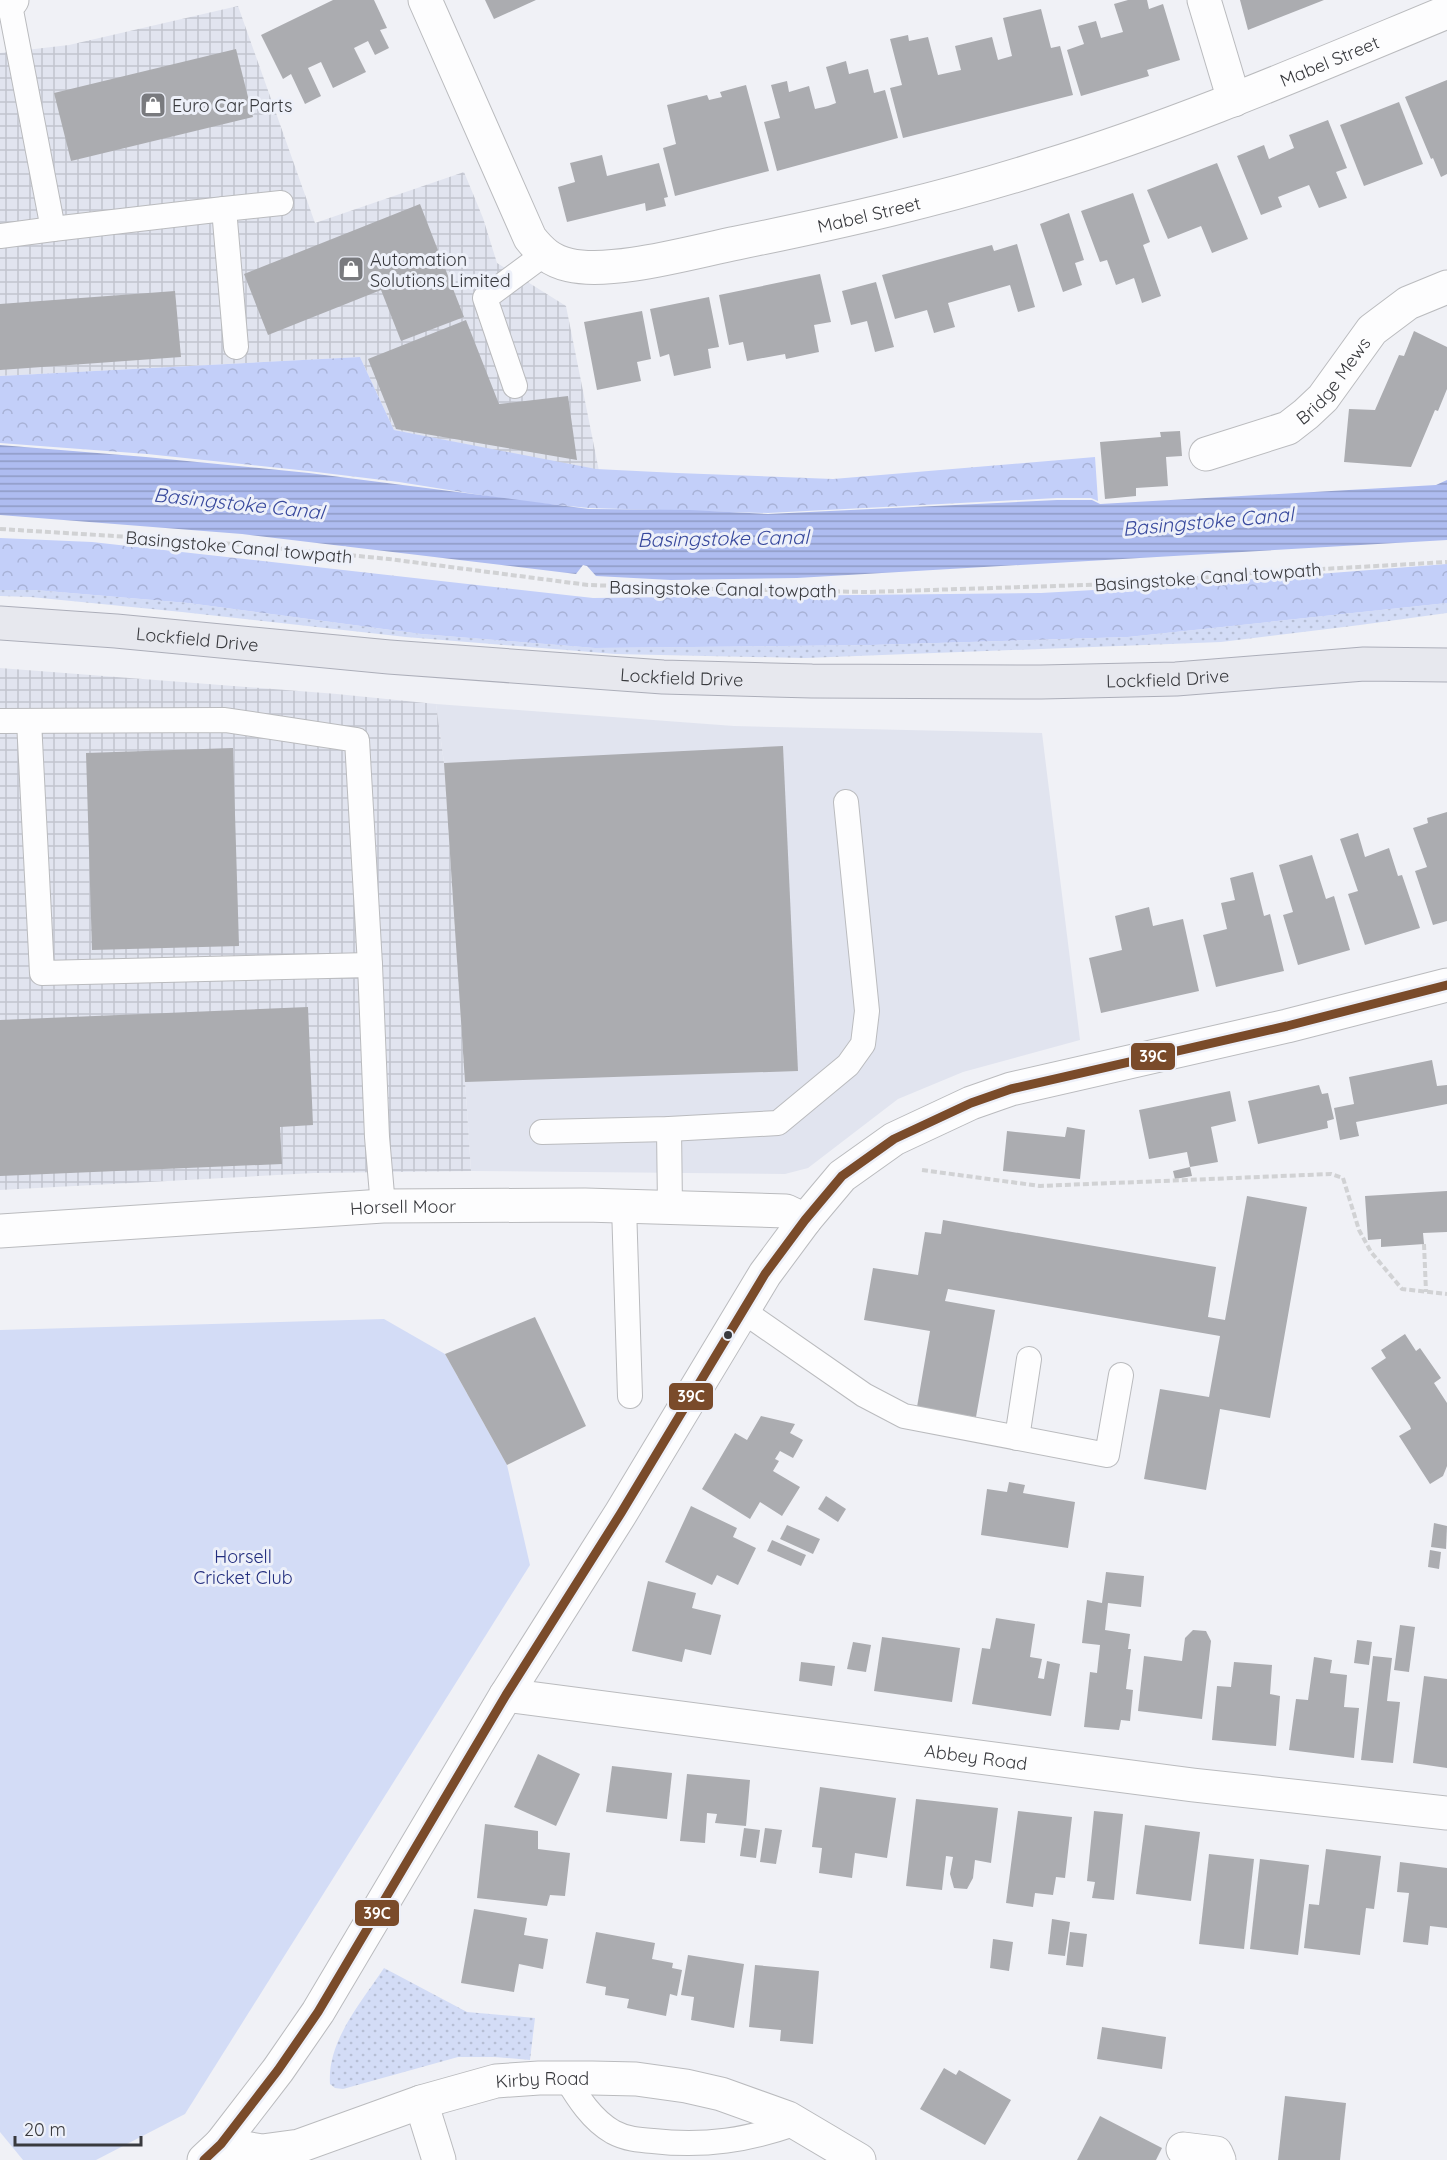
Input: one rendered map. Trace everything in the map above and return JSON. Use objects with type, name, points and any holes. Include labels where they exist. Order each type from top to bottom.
[{"type":"main road","name":"Lockfield Drive","points":[[0,623],[116,631],[388,657],[663,677],[824,681],[1041,682],[1176,678],[1364,664],[1447,665]]},
{"type":"main road","name":"Lockfield Drive","points":[[1364,664],[1447,641]]},
{"type":"street","points":[[0,1],[11,0]]},
{"type":"street","points":[[425,0],[530,238],[543,255]]},
{"type":"street","points":[[1204,0],[1234,100]]},
{"type":"street","name":"Mabel Street","points":[[543,255],[568,265],[595,267],[629,265],[935,198],[1045,167],[1234,100],[1447,12]]},
{"type":"street","name":"Bridge Mews","points":[[1206,454],[1288,428],[1323,398],[1372,330],[1408,303],[1447,286]]},
{"type":"street","points":[[213,2152],[278,2070],[318,2012],[506,1695],[621,1513],[765,1274],[805,1220],[842,1176],[894,1139],[970,1103],[1011,1089],[1299,1023],[1447,986]]},
{"type":"street","name":"Horsell Moor","points":[[0,1231],[383,1206],[670,1207],[786,1211],[805,1220]]},
{"type":"street","name":"Abbey Road","points":[[506,1695],[1193,1785],[1447,1813]]},
{"type":"street","name":"Kirby Road","points":[[213,2152],[262,2151],[299,2146],[421,2102],[496,2081],[566,2078],[636,2079],[721,2094],[788,2118],[859,2160]]},
{"type":"street","points":[[421,2102],[439,2160]]},
{"type":"street","points":[[1183,2149],[1216,2153],[1220,2160]]},
{"type":"lane","points":[[11,0],[52,229]]},
{"type":"lane","points":[[0,236],[281,203]]},
{"type":"lane","points":[[224,208],[236,347]]},
{"type":"lane","points":[[514,386],[485,298],[543,255]]},
{"type":"lane","points":[[0,721],[225,720],[357,740],[377,1137],[383,1206]]},
{"type":"lane","points":[[29,721],[42,973],[370,965]]},
{"type":"lane","points":[[542,1132],[669,1129],[778,1123],[848,1065],[864,1044],[867,1011],[846,801]]},
{"type":"lane","points":[[669,1129],[670,1207]]},
{"type":"lane","points":[[624,1206],[630,1396]]},
{"type":"lane","points":[[743,1311],[864,1395],[904,1416],[1107,1455],[1121,1374]]},
{"type":"lane","points":[[1017,1438],[1029,1359]]},
{"type":"lane","points":[[566,2078],[582,2105],[602,2125],[629,2139],[670,2143],[723,2142],[762,2135],[797,2123]]},
{"type":"path","name":"Basingstoke Canal towpath","points":[[0,529],[212,542],[389,559],[588,585],[712,589],[867,592],[1136,584],[1252,573],[1447,562]]},
{"type":"path","points":[[862,1162],[1040,1186],[1331,1174],[1343,1178],[1359,1230],[1371,1252],[1402,1289],[1447,1294]]},
{"type":"path","points":[[1424,1244],[1426,1292]]},
{"type":"shaded area","points":[[238,6],[315,223],[464,172],[483,218],[497,263],[566,306],[599,471],[394,430],[360,357],[0,376],[0,53],[69,45]]},
{"type":"shaded area","points":[[0,668],[337,694],[436,704],[444,763],[471,1171],[314,1173],[0,1190]]},
{"type":"shaded area","points":[[436,704],[734,726],[1042,733],[1080,1040],[963,1072],[898,1099],[808,1168],[785,1174],[471,1171],[444,763]]},
{"type":"green space","points":[[360,357],[394,430],[596,469],[677,473],[833,479],[1095,457],[1098,501],[1091,498],[1057,498],[768,513],[589,508],[517,501],[399,482],[308,471],[147,454],[0,443],[0,376]]},
{"type":"green space","points":[[0,538],[92,542],[593,598],[1041,593],[1447,564],[1447,603],[1128,637],[872,645],[595,648],[421,634],[188,603],[35,590],[0,590]]},
{"type":"green space","points":[[0,590],[35,590],[188,603],[421,634],[595,648],[872,645],[1128,637],[1447,603],[1447,613],[1221,642],[805,658],[615,654],[406,637],[182,612],[0,596]]},
{"type":"green space","name":"Horsell Cricket Club","points":[[384,1319],[445,1354],[507,1465],[530,1565],[185,2114],[96,2160],[23,2160],[0,2132],[0,1330]]},
{"type":"green space","points":[[384,1968],[467,2012],[535,2018],[530,2060],[458,2057],[343,2089],[335,2088],[330,2084],[331,2068],[340,2038],[347,2023]]},
{"type":"water","name":"Basingstoke Canal","points":[[0,445],[309,473],[589,509],[690,510],[768,514],[1057,500],[1092,500],[1100,504],[1436,485],[1447,480],[1447,540],[797,578],[671,580],[596,576],[587,566],[583,565],[576,574],[242,534],[0,515]]},
{"type":"building","points":[[333,0],[374,0],[387,28],[380,30],[389,48],[375,55],[368,41],[354,48],[366,72],[333,88],[321,62],[308,68],[321,96],[305,104],[291,74],[283,79],[261,35]]},
{"type":"building","points":[[485,0],[536,0],[494,19]]},
{"type":"building","points":[[1128,0],[1147,0],[1149,9],[1163,4],[1180,60],[1147,70],[1149,76],[1081,96],[1067,50],[1084,44],[1078,26],[1096,21],[1101,38],[1123,32],[1114,4]]},
{"type":"building","points":[[1240,0],[1324,0],[1248,30]]},
{"type":"building","points":[[1041,9],[1051,48],[1060,46],[1073,95],[903,138],[890,88],[902,85],[890,39],[908,35],[909,41],[928,37],[938,75],[961,70],[955,46],[992,37],[998,60],[1012,56],[1003,18]]},
{"type":"building","name":"Euro Car Parts","points":[[236,49],[253,117],[71,161],[54,93]]},
{"type":"building","points":[[846,61],[849,74],[868,69],[874,93],[885,90],[898,138],[777,171],[764,122],[780,118],[771,85],[787,81],[789,92],[809,86],[815,109],[828,106],[836,103],[826,67]]},
{"type":"building","points":[[1447,80],[1447,174],[1441,177],[1405,97]]},
{"type":"building","points":[[746,85],[769,171],[675,196],[663,148],[676,144],[667,105],[707,95],[709,100],[722,97],[720,92]]},
{"type":"building","points":[[1399,102],[1423,164],[1364,186],[1340,125]]},
{"type":"building","points":[[1328,120],[1347,168],[1336,172],[1347,198],[1319,208],[1309,185],[1278,197],[1282,207],[1261,215],[1237,156],[1264,145],[1269,159],[1294,148],[1289,135]]},
{"type":"building","points":[[602,155],[607,176],[659,163],[668,197],[664,198],[666,206],[646,211],[645,203],[567,222],[558,187],[575,182],[570,163]]},
{"type":"building","points":[[1217,163],[1248,239],[1212,253],[1201,226],[1168,239],[1147,190]]},
{"type":"building","points":[[1133,193],[1150,242],[1143,245],[1161,296],[1142,303],[1134,278],[1116,285],[1107,260],[1100,262],[1081,211]]},
{"type":"building","name":"Automation Solutions Limited","points":[[420,204],[464,317],[401,341],[381,290],[268,335],[244,274]]},
{"type":"building","points":[[1069,213],[1084,260],[1075,263],[1082,285],[1063,292],[1040,224]]},
{"type":"building","points":[[1017,244],[1035,307],[1018,312],[1010,285],[948,303],[955,327],[934,333],[927,310],[895,319],[882,275],[992,245],[994,251]]},
{"type":"building","points":[[820,274],[831,322],[814,325],[819,352],[786,359],[785,354],[747,361],[743,342],[729,345],[719,295]]},
{"type":"building","points":[[876,282],[894,347],[875,352],[867,321],[851,325],[842,291]]},
{"type":"building","points":[[175,291],[181,357],[0,370],[0,304]]},
{"type":"building","points":[[709,297],[719,347],[708,349],[711,368],[674,376],[669,354],[660,357],[650,309]]},
{"type":"building","points":[[642,311],[651,359],[637,362],[641,381],[597,390],[584,322]]},
{"type":"building","points":[[466,320],[499,404],[568,396],[577,460],[396,429],[368,359]]},
{"type":"building","points":[[1414,331],[1447,347],[1447,389],[1438,411],[1435,410],[1411,467],[1344,462],[1349,409],[1375,410],[1399,355],[1404,356]]},
{"type":"building","points":[[1180,431],[1182,456],[1166,457],[1168,486],[1136,488],[1136,496],[1105,499],[1100,442],[1161,437],[1160,432]]},
{"type":"building","points":[[783,746],[798,1071],[465,1082],[444,763]]},
{"type":"building","points":[[233,748],[239,946],[92,950],[86,753]]},
{"type":"building","points":[[1447,812],[1447,921],[1433,925],[1415,871],[1427,867],[1413,828],[1428,823],[1427,818]]},
{"type":"building","points":[[1358,833],[1365,857],[1389,848],[1398,876],[1402,875],[1420,928],[1365,945],[1348,894],[1358,891],[1340,839]]},
{"type":"building","points":[[1312,855],[1326,899],[1334,896],[1350,950],[1298,965],[1283,915],[1293,912],[1279,865]]},
{"type":"building","points":[[1253,872],[1264,916],[1270,914],[1284,971],[1216,987],[1203,935],[1227,929],[1221,903],[1235,900],[1230,878]]},
{"type":"building","points":[[1149,907],[1153,926],[1183,919],[1199,991],[1101,1013],[1089,958],[1122,950],[1115,916]]},
{"type":"building","points":[[308,1007],[313,1125],[280,1127],[282,1164],[0,1176],[0,1020]]},
{"type":"building","points":[[1432,1060],[1437,1086],[1447,1085],[1447,1104],[1356,1122],[1359,1136],[1340,1140],[1334,1108],[1354,1104],[1349,1077]]},
{"type":"building","points":[[1319,1085],[1322,1094],[1328,1093],[1334,1119],[1327,1121],[1328,1128],[1258,1144],[1248,1101]]},
{"type":"building","points":[[1230,1091],[1236,1121],[1211,1127],[1218,1162],[1190,1167],[1187,1152],[1149,1159],[1139,1110]]},
{"type":"building","points":[[1067,1127],[1085,1130],[1080,1179],[1003,1171],[1007,1131],[1065,1137]]},
{"type":"building","points":[[1190,1167],[1192,1176],[1175,1179],[1173,1171]]},
{"type":"building","points":[[1447,1191],[1447,1232],[1423,1233],[1424,1244],[1381,1247],[1381,1239],[1368,1240],[1365,1196]]},
{"type":"building","points":[[1247,1196],[1307,1207],[1270,1418],[1220,1409],[1206,1490],[1144,1479],[1160,1389],[1209,1397],[1220,1336],[948,1289],[945,1301],[995,1310],[976,1417],[917,1407],[930,1331],[864,1320],[873,1268],[918,1275],[925,1232],[941,1234],[943,1220],[1216,1267],[1208,1317],[1225,1320]]},
{"type":"building","points":[[535,1317],[586,1426],[507,1465],[445,1354]]},
{"type":"building","points":[[1405,1334],[1416,1351],[1420,1348],[1441,1378],[1434,1383],[1447,1403],[1447,1466],[1443,1476],[1430,1484],[1399,1436],[1411,1429],[1410,1426],[1371,1368],[1386,1358],[1381,1350]]},
{"type":"building","points":[[761,1416],[795,1424],[790,1433],[803,1440],[793,1458],[780,1451],[775,1459],[779,1461],[773,1471],[800,1487],[782,1516],[760,1502],[750,1519],[702,1489],[735,1433],[747,1440]]},
{"type":"building","points":[[1009,1482],[1025,1485],[1023,1493],[1075,1502],[1068,1548],[981,1535],[987,1489],[1007,1492]]},
{"type":"building","points":[[826,1496],[846,1509],[838,1522],[818,1509]]},
{"type":"building","points":[[691,1506],[737,1528],[733,1537],[756,1548],[738,1585],[717,1575],[712,1585],[665,1562]]},
{"type":"building","points":[[1434,1523],[1447,1526],[1446,1549],[1431,1547]]},
{"type":"building","points":[[787,1525],[820,1539],[813,1554],[780,1539]]},
{"type":"building","points":[[772,1540],[806,1555],[801,1566],[767,1551]]},
{"type":"building","points":[[1430,1550],[1441,1552],[1439,1569],[1428,1567]]},
{"type":"building","points":[[1106,1572],[1144,1576],[1141,1607],[1108,1603],[1105,1630],[1130,1634],[1128,1649],[1131,1649],[1126,1689],[1133,1690],[1130,1721],[1121,1720],[1119,1730],[1084,1727],[1090,1672],[1097,1673],[1100,1645],[1082,1643],[1087,1600],[1102,1603]]},
{"type":"building","points":[[648,1581],[696,1593],[692,1608],[721,1615],[711,1655],[685,1649],[682,1662],[632,1651]]},
{"type":"building","points":[[996,1618],[1035,1624],[1030,1657],[1042,1659],[1038,1678],[1044,1679],[1047,1661],[1060,1664],[1051,1716],[972,1704],[982,1648],[990,1649]]},
{"type":"building","points":[[1400,1625],[1415,1627],[1409,1672],[1394,1670]]},
{"type":"building","points":[[1193,1630],[1206,1631],[1211,1641],[1202,1719],[1138,1711],[1144,1656],[1182,1661],[1185,1638]]},
{"type":"building","points":[[882,1637],[960,1648],[952,1702],[874,1691]]},
{"type":"building","points":[[1357,1640],[1372,1642],[1369,1665],[1354,1663]]},
{"type":"building","points":[[853,1642],[871,1645],[866,1672],[847,1669]]},
{"type":"building","points":[[1373,1656],[1392,1658],[1387,1701],[1400,1702],[1393,1763],[1361,1760]]},
{"type":"building","points":[[1314,1657],[1332,1660],[1330,1673],[1347,1675],[1344,1707],[1359,1708],[1354,1758],[1289,1750],[1296,1699],[1308,1700]]},
{"type":"building","points":[[801,1662],[835,1666],[832,1686],[799,1681]]},
{"type":"building","points":[[1234,1662],[1272,1665],[1270,1694],[1280,1696],[1276,1746],[1212,1740],[1217,1686],[1231,1687]]},
{"type":"building","points":[[1424,1676],[1447,1679],[1447,1768],[1413,1763]]},
{"type":"building","points":[[538,1754],[580,1774],[556,1826],[514,1807]]},
{"type":"building","points":[[612,1766],[672,1773],[667,1819],[606,1812]]},
{"type":"building","points":[[687,1774],[750,1780],[746,1826],[715,1823],[717,1814],[707,1813],[705,1843],[680,1841]]},
{"type":"building","points":[[820,1787],[896,1798],[887,1858],[855,1853],[852,1878],[819,1873],[822,1848],[812,1847]]},
{"type":"building","points":[[916,1799],[998,1808],[991,1863],[975,1860],[973,1878],[967,1889],[954,1888],[950,1874],[953,1857],[946,1856],[942,1890],[906,1886]]},
{"type":"building","points":[[1018,1811],[1072,1817],[1065,1878],[1056,1877],[1053,1895],[1035,1893],[1033,1907],[1006,1903]]},
{"type":"building","points":[[1094,1811],[1123,1814],[1114,1900],[1092,1898],[1095,1882],[1087,1881]]},
{"type":"building","points":[[485,1824],[538,1831],[538,1849],[570,1853],[565,1896],[550,1895],[547,1906],[477,1898]]},
{"type":"building","points":[[1145,1825],[1200,1832],[1191,1901],[1136,1894]]},
{"type":"building","points":[[744,1828],[760,1830],[756,1858],[740,1856]]},
{"type":"building","points":[[765,1828],[782,1830],[776,1864],[760,1862]]},
{"type":"building","points":[[1326,1849],[1381,1856],[1374,1909],[1366,1908],[1360,1955],[1304,1948],[1309,1904],[1319,1905]]},
{"type":"building","points":[[1209,1854],[1254,1859],[1244,1949],[1199,1944]]},
{"type":"building","points":[[1260,1859],[1309,1865],[1298,1955],[1250,1949]]},
{"type":"building","points":[[1400,1862],[1447,1868],[1447,1928],[1430,1926],[1428,1945],[1403,1942],[1409,1893],[1397,1892]]},
{"type":"building","points":[[474,1909],[527,1918],[524,1935],[548,1939],[543,1969],[519,1964],[514,1992],[461,1983]]},
{"type":"building","points":[[1052,1919],[1070,1922],[1065,1956],[1048,1954]]},
{"type":"building","points":[[596,1932],[655,1943],[652,1959],[673,1963],[672,1968],[682,1970],[677,1996],[670,1994],[666,2016],[627,2008],[629,1999],[605,1995],[606,1987],[586,1983]]},
{"type":"building","points":[[1070,1932],[1087,1934],[1083,1967],[1066,1965]]},
{"type":"building","points":[[993,1939],[1013,1942],[1009,1971],[990,1968]]},
{"type":"building","points":[[688,1955],[744,1964],[734,2028],[691,2020],[694,1997],[681,1995]]},
{"type":"building","points":[[755,1965],[819,1971],[813,2044],[780,2041],[781,2030],[749,2027]]},
{"type":"building","points":[[1102,2027],[1166,2037],[1162,2069],[1097,2059]]},
{"type":"building","points":[[944,2068],[956,2075],[959,2070],[1011,2100],[985,2145],[920,2109]]},
{"type":"building","points":[[1285,2096],[1346,2103],[1340,2160],[1278,2160]]},
{"type":"building","points":[[1100,2116],[1162,2148],[1156,2160],[1077,2160]]},
{"type":"transit line","name":"39C","points":[[204,2160],[221,2144],[278,2070],[318,2012],[506,1695],[621,1513],[765,1274],[805,1220],[842,1176],[894,1139],[971,1103],[1011,1089],[1287,1026],[1447,985]]},
{"type":"place","name":"Euro Car Parts","points":[[153,105]]},
{"type":"place","name":"Automation Solutions Limited","points":[[351,269]]}]
